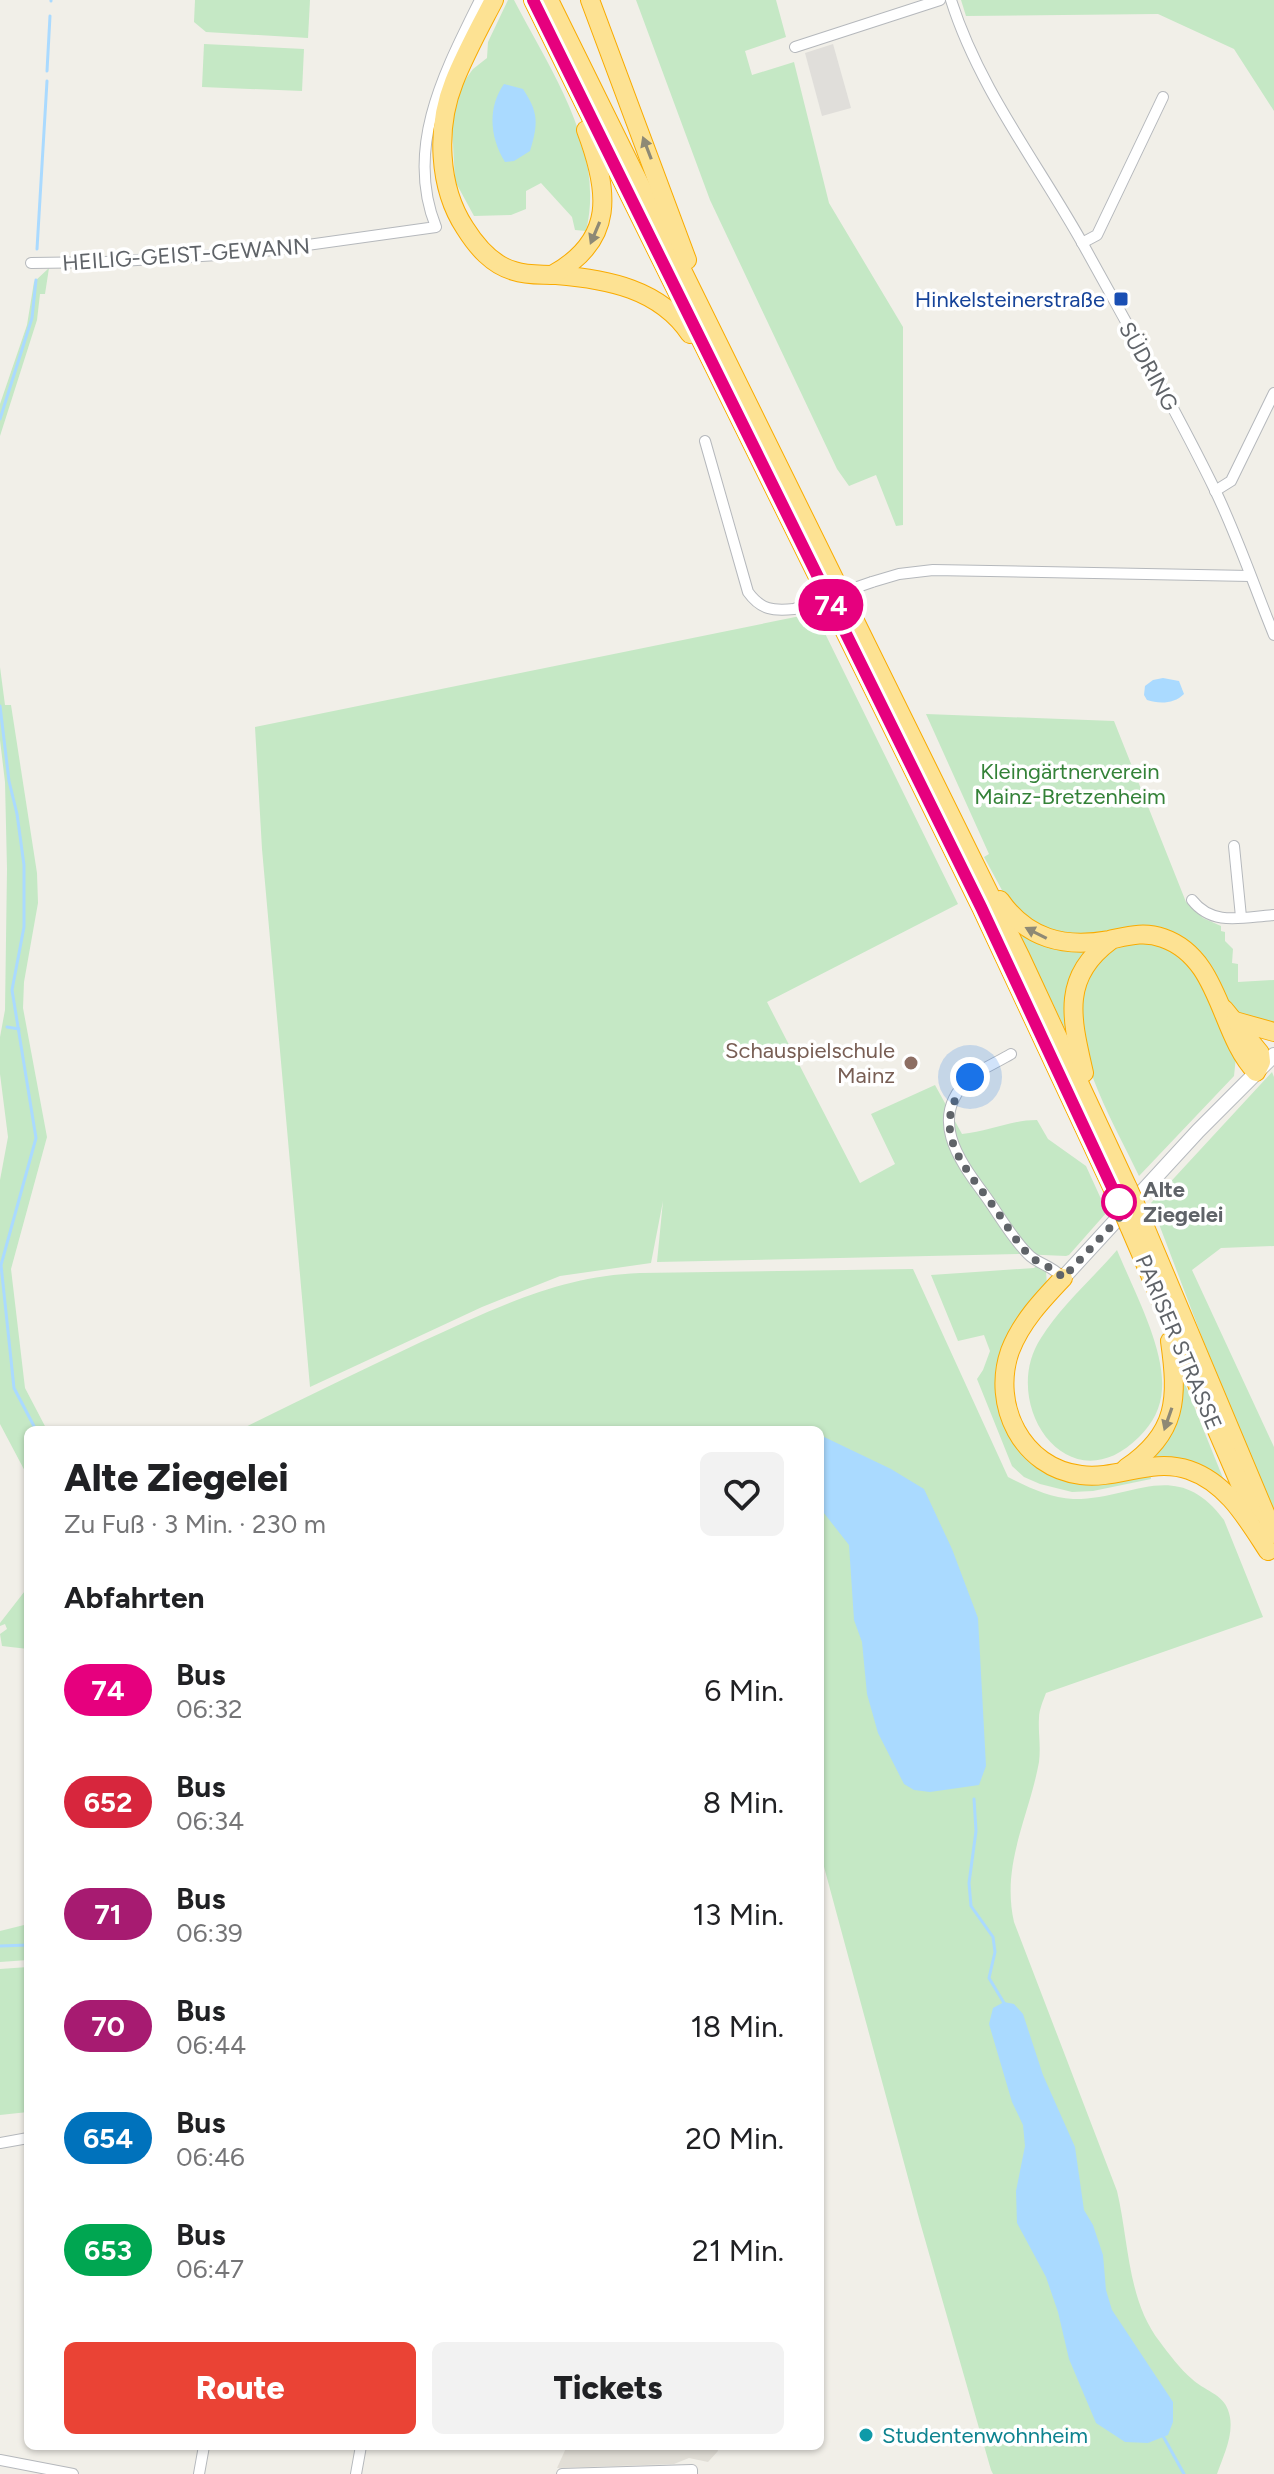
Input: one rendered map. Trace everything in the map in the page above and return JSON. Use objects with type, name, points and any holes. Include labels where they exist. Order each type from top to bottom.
[{"type":"highway","points":[[494,0],[449,95],[442,149],[446,180],[456,213],[481,250],[500,266],[512,271],[613,282],[662,305],[687,329],[722,384]]},
{"type":"highway","name":"PARISER STRASSE","points":[[533,0],[1123,1194],[1272,1549]]},
{"type":"highway","name":"PARISER STRASSE","points":[[549,0],[1090,1102],[1123,1194]]},
{"type":"highway","points":[[590,0],[674,221],[709,325]]},
{"type":"highway","points":[[552,275],[572,264],[589,247],[600,225],[602,209],[601,181],[596,161],[558,52]]},
{"type":"highway","points":[[967,847],[1003,904],[1021,924],[1044,938],[1071,943],[1135,934],[1152,935],[1179,946],[1197,963],[1229,1015],[1260,1053],[1261,1062],[1256,1072]]},
{"type":"highway","points":[[1090,1102],[1076,1037],[1073,995],[1088,960],[1112,939]]},
{"type":"highway","points":[[1229,1015],[1274,1032]]},
{"type":"highway","name":"PARISER STRASSE","points":[[1135,1220],[1166,1314],[1272,1549]]},
{"type":"highway","points":[[1063,1278],[1028,1318],[1010,1352],[1005,1386],[1010,1416],[1027,1448],[1056,1468],[1085,1476],[1150,1466],[1180,1467],[1202,1476],[1235,1503],[1272,1549]]},
{"type":"highway","points":[[1124,1470],[1153,1447],[1165,1430],[1172,1410],[1175,1382],[1166,1314]]},
{"type":"street","name":"HEILIG-GEIST-GEWANN","points":[[31,263],[250,253],[436,227],[424,186],[427,133],[439,87],[480,0]]},
{"type":"street","points":[[795,47],[940,0]]},
{"type":"street","name":"SÜDRING","points":[[951,0],[975,61],[1161,383],[1215,491],[1274,635]]},
{"type":"street","points":[[1082,243],[1097,235],[1163,97]]},
{"type":"street","points":[[1215,491],[1231,481],[1274,393]]},
{"type":"street","points":[[705,441],[748,592],[769,610],[794,609],[899,574],[933,570],[1250,576]]},
{"type":"street","points":[[1234,846],[1241,917]]},
{"type":"street","points":[[1192,900],[1202,911],[1216,918],[1274,915]]},
{"type":"street","points":[[1011,1054],[970,1077],[957,1093],[949,1133],[956,1154],[1027,1253],[1050,1265],[1063,1278],[1198,1131],[1274,1055]]},
{"type":"street","points":[[0,2143],[24,2139]]},
{"type":"street","points":[[199,2474],[203,2450]]},
{"type":"street","points":[[356,2474],[360,2450]]},
{"type":"street","points":[[0,2460],[73,2474]]},
{"type":"street","points":[[562,2474],[692,2472]]},
{"type":"shaded area","points":[[833,44],[851,108],[822,116],[805,53]]},
{"type":"shaded area","points":[[565,2450],[718,2451],[708,2462],[689,2458],[674,2464],[557,2468]]},
{"type":"green space","points":[[195,0],[310,0],[308,38],[206,32],[194,22]]},
{"type":"green space","points":[[508,0],[514,0],[558,82],[582,140],[590,200],[586,231],[575,230],[572,217],[541,183],[526,191],[526,209],[511,215],[474,216],[455,181],[452,125],[460,87],[473,69],[487,58],[488,42]]},
{"type":"green space","points":[[636,0],[776,0],[786,37],[745,51],[752,75],[794,62],[829,203],[903,327],[903,525],[896,526],[876,475],[849,486],[837,469],[710,200]]},
{"type":"green space","points":[[961,0],[1274,0],[1274,111],[1234,49],[1158,14],[966,16]]},
{"type":"green space","points":[[204,44],[304,49],[302,91],[202,87]]},
{"type":"green space","points":[[49,268],[45,294],[40,294],[37,320],[0,436],[0,404],[27,325],[34,282]]},
{"type":"green space","points":[[815,613],[958,904],[767,1002],[860,1183],[895,1164],[871,1114],[935,1085],[962,1134],[1037,1120],[1048,1139],[1086,1166],[1107,1212],[1066,1256],[1020,1254],[657,1262],[663,1201],[651,1263],[560,1276],[482,1307],[310,1387],[262,849],[255,727]]},
{"type":"green space","points":[[0,667],[5,705],[11,705],[37,873],[38,903],[24,982],[23,1008],[47,1137],[11,1269],[25,1388],[45,1426],[24,1426],[24,1469],[0,1424],[0,1180],[8,1137],[0,1074],[0,1037],[5,1010],[7,869],[5,782],[0,740]]},
{"type":"green space","name":"Kleingärtnerverein Mainz-Bretzenheim","points":[[926,714],[1114,721],[1186,902],[1225,932],[1225,941],[1233,949],[1232,963],[1238,964],[1238,982],[1274,980],[1274,1022],[1269,1022],[1268,1027],[1233,1011],[1192,948],[1046,933],[1009,903],[984,857],[989,854]]},
{"type":"green space","points":[[1014,923],[1090,946],[1069,1037]]},
{"type":"green space","points":[[1135,940],[1173,949],[1194,969],[1236,1057],[1234,1076],[1139,1176],[1088,1064],[1080,1033],[1078,1003],[1085,976],[1101,954]]},
{"type":"green space","points":[[1272,1072],[1274,1246],[1221,1248],[1192,1270],[1274,1447],[1274,1512],[1151,1203]]},
{"type":"green space","points":[[1117,1250],[1153,1337],[1162,1373],[1162,1389],[1155,1415],[1139,1437],[1113,1456],[1088,1461],[1065,1454],[1047,1438],[1034,1417],[1028,1391],[1030,1364],[1049,1326]]},
{"type":"green space","points":[[1038,1264],[1046,1271],[1047,1285],[1000,1384],[1045,1469],[1150,1471],[1151,1479],[1093,1491],[1072,1492],[1040,1484],[1024,1477],[1012,1466],[977,1379],[990,1351],[984,1335],[958,1341],[931,1275],[1034,1268]]},
{"type":"green space","points":[[913,1269],[1008,1477],[1048,1494],[1073,1499],[1171,1485],[1189,1490],[1206,1501],[1224,1520],[1263,1617],[1046,1693],[1039,1715],[1039,1762],[1011,1880],[1014,1922],[1117,2191],[1141,2308],[1149,2326],[1175,2361],[1196,2383],[1222,2400],[1228,2410],[1230,2434],[1217,2474],[993,2474],[991,2470],[824,1867],[824,1426],[247,1426],[398,1353],[527,1296],[581,1280],[640,1273]]},
{"type":"green space","points":[[1185,1384],[1225,1483],[1149,1457]]},
{"type":"green space","points":[[24,1592],[24,1649],[2,1646],[0,1634],[7,1629],[5,1624],[0,1626]]},
{"type":"green space","points":[[24,1925],[24,1960],[0,1962],[0,1931]]},
{"type":"green space","points":[[24,1967],[24,2112],[0,2115],[0,1969]]},
{"type":"water","points":[[504,84],[523,89],[536,119],[530,151],[514,161],[505,162],[496,143],[492,123],[495,103]]},
{"type":"water","points":[[1163,678],[1179,681],[1184,694],[1166,702],[1147,700],[1145,686]]},
{"type":"water","points":[[824,1437],[891,1469],[924,1489],[952,1549],[978,1618],[986,1766],[979,1785],[930,1792],[914,1790],[904,1784],[878,1733],[867,1694],[862,1642],[854,1620],[849,1545],[824,1513]]},
{"type":"water","points":[[1004,2002],[1014,2004],[1023,2014],[1043,2075],[1075,2147],[1084,2210],[1093,2225],[1103,2255],[1106,2290],[1112,2310],[1173,2402],[1173,2422],[1168,2435],[1148,2443],[1125,2442],[1096,2423],[1069,2359],[1046,2277],[1017,2223],[1016,2191],[1025,2146],[1023,2125],[1012,2102],[989,2024],[993,2008]]},
{"type":"waterway","points":[[47,71],[50,16]]},
{"type":"waterway","points":[[37,249],[47,81]]},
{"type":"waterway","points":[[0,419],[32,318],[36,280]]},
{"type":"waterway","points":[[0,706],[24,865],[24,927],[12,990],[36,1138],[1,1265],[14,1388],[34,1426]]},
{"type":"waterway","points":[[7,1027],[19,1029]]},
{"type":"waterway","points":[[974,1799],[976,1831],[969,1883],[971,1906],[993,1937],[995,1952],[989,1978],[1004,2003]]},
{"type":"waterway","points":[[0,1946],[24,1945]]},
{"type":"waterway","points":[[1163,2436],[1184,2474]]},
{"type":"bus line","name":"74","points":[[533,0],[981,907],[1124,1213]]},
{"type":"place","name":"Hinkelsteinerstraße","points":[[1121,299]]},
{"type":"place","name":"Schauspielschule Mainz","points":[[911,1063]]},
{"type":"place","name":"Alte Ziegelei","points":[[1119,1202]]},
{"type":"place","name":"Studentenwohnheim","points":[[866,2435]]},
{"type":"route","points":[[970,1077],[953,1102],[949,1133],[952,1144],[967,1171],[1030,1257],[1050,1265],[1063,1278],[1130,1206],[1119,1202]]}]
